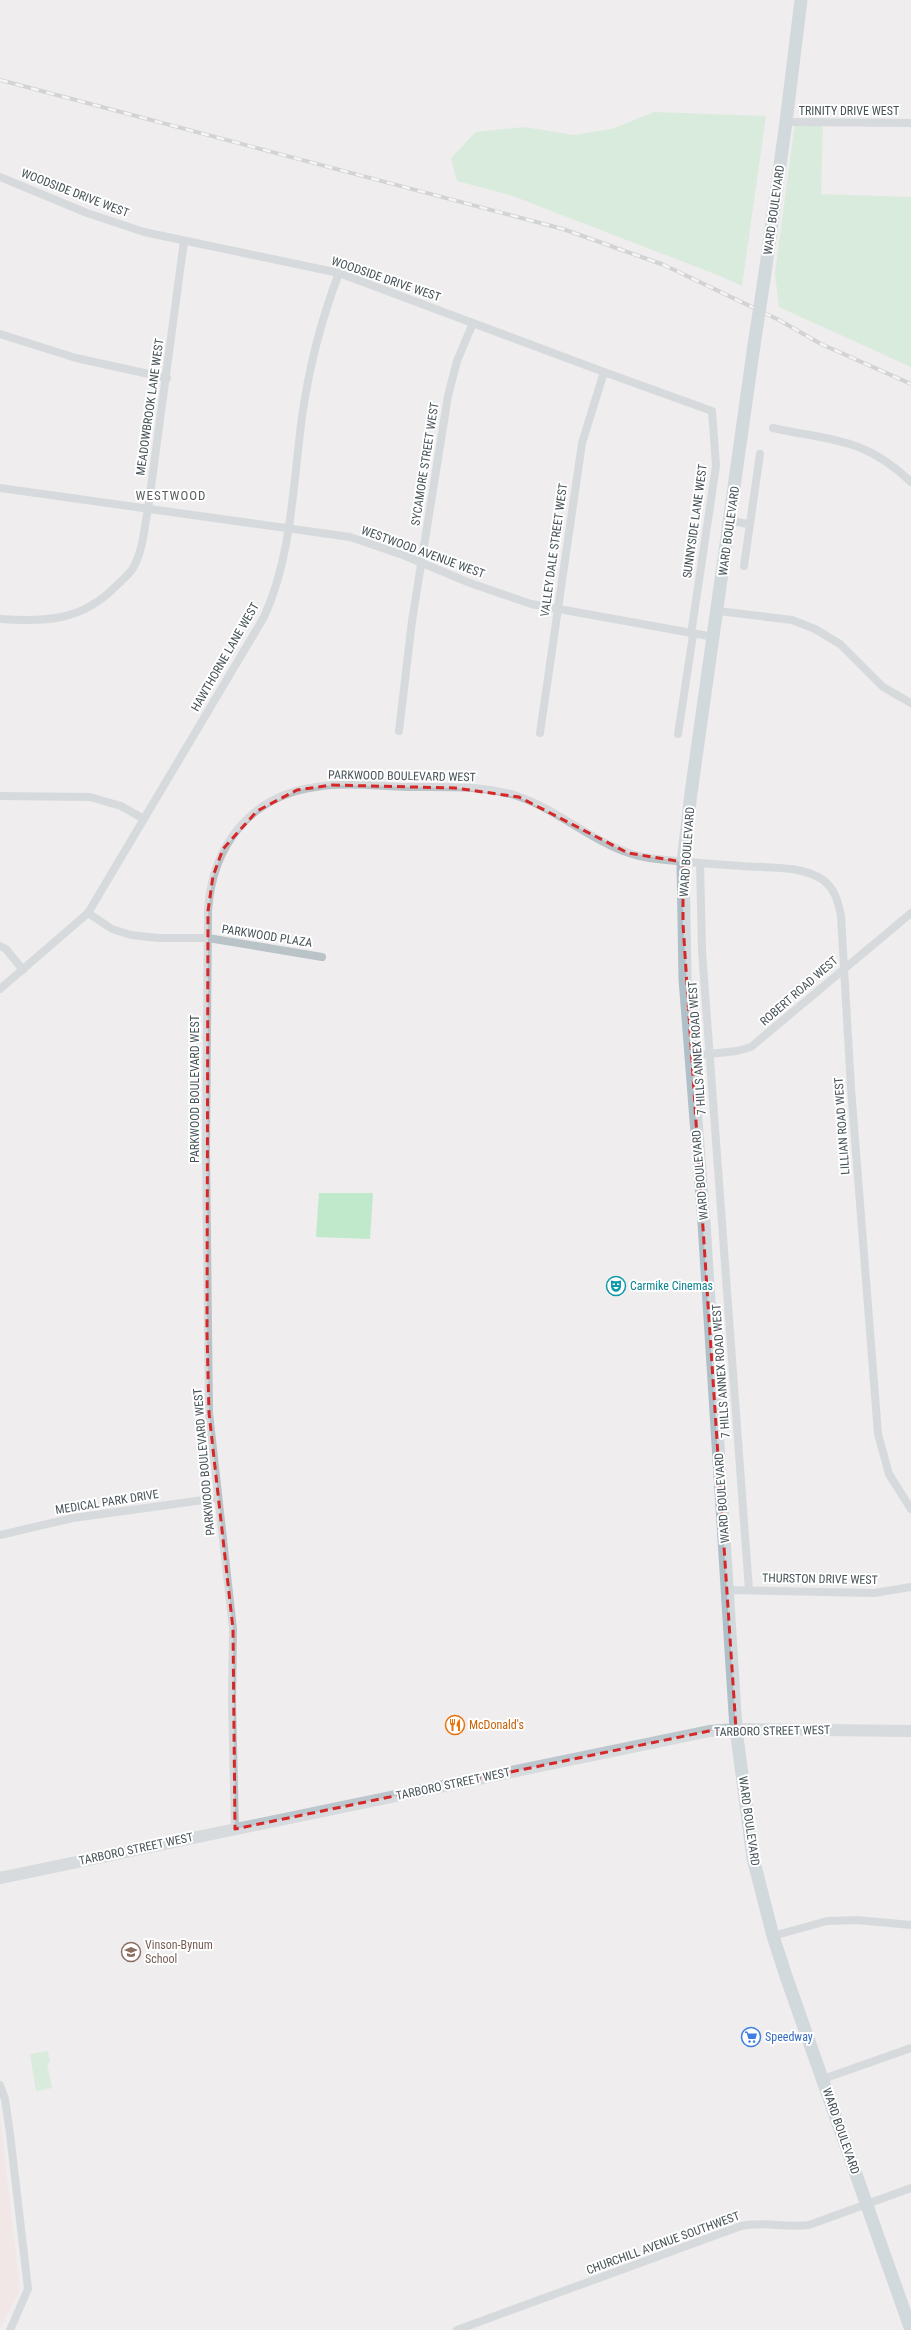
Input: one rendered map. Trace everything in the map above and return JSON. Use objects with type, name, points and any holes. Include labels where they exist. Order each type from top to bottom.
[{"type":"main road","name":"WARD BOULEVARD","points":[[801,0],[786,122],[683,862],[684,956],[690,1056],[704,1223],[736,1729],[753,1858],[773,1936],[911,2330]]},
{"type":"main road","name":"TARBORO STREET WEST","points":[[0,1878],[702,1732],[736,1729],[911,1731]]},
{"type":"street","name":"TRINITY DRIVE WEST","points":[[786,122],[911,123]]},
{"type":"street","name":"WOODSIDE DRIVE WEST","points":[[0,177],[87,213],[144,232],[339,273],[712,411]]},
{"type":"street","name":"MEADOWBROOK LANE WEST","points":[[0,619],[58,619],[80,612],[106,596],[132,569],[140,553],[167,378],[184,241]]},
{"type":"street","name":"HAWTHORNE LANE WEST","points":[[0,990],[88,913],[264,617],[278,581],[306,389],[323,315],[339,273]]},
{"type":"street","name":"SYCAMORE STREET WEST","points":[[399,731],[412,621],[448,396],[458,361],[473,323]]},
{"type":"street","points":[[0,334],[76,358],[167,378]]},
{"type":"street","name":"VALLEY DALE STREET WEST","points":[[540,733],[582,443],[604,372]]},
{"type":"street","name":"SUNNYSIDE LANE WEST","points":[[678,734],[716,466],[712,411]]},
{"type":"street","points":[[773,428],[855,445],[885,460],[911,482]]},
{"type":"street","points":[[744,566],[760,454]]},
{"type":"street","name":"WESTWOOD AVENUE WEST","points":[[0,488],[350,537],[531,604],[714,637]]},
{"type":"street","points":[[730,521],[749,524]]},
{"type":"street","points":[[718,611],[792,620],[815,629],[840,644],[883,687],[911,703]]},
{"type":"street","name":"PARKWOOD BOULEVARD WEST","points":[[235,1829],[232,1702],[233,1629],[209,1413],[206,1151],[208,938],[209,893],[218,858],[229,840],[248,819],[267,804],[297,790],[316,787],[461,788],[510,794],[530,801],[628,853],[683,862]]},
{"type":"street","points":[[0,796],[90,796],[121,806],[144,819]]},
{"type":"street","name":"LILLIAN ROAD WEST","points":[[683,862],[796,870],[822,880],[834,892],[837,899],[841,916],[851,1088],[878,1434],[889,1474],[911,1509]]},
{"type":"street","name":"7 HILLS ANNEX ROAD WEST","points":[[700,863],[702,951],[709,1054],[750,1590]]},
{"type":"street","name":"PARKWOOD PLAZA","points":[[88,913],[112,929],[131,935],[158,938],[208,938],[322,957]]},
{"type":"street","name":"ROBERT ROAD WEST","points":[[690,1056],[751,1047],[911,913]]},
{"type":"street","points":[[0,946],[6,949],[23,970]]},
{"type":"street","name":"MEDICAL PARK DRIVE","points":[[0,1535],[73,1518],[218,1498]]},
{"type":"street","name":"THURSTON DRIVE WEST","points":[[728,1590],[874,1593],[911,1588]]},
{"type":"street","points":[[773,1936],[820,1922],[834,1920],[911,1924]]},
{"type":"street","points":[[823,2079],[911,2048]]},
{"type":"street","points":[[0,2085],[5,2099],[10,2134],[28,2289],[10,2330]]},
{"type":"street","name":"CHURCHILL AVENUE SOUTHWEST","points":[[457,2330],[741,2226],[750,2224],[798,2226],[809,2224],[911,2188]]},
{"type":"highlighted area","points":[[332,785],[455,788],[519,797],[628,853],[683,862],[683,924],[704,1223],[736,1729],[709,1731],[235,1829],[233,1629],[209,1413],[207,1333],[208,911],[213,876],[223,849],[257,811],[297,790]]},
{"type":"shaded area","points":[[0,2118],[20,2290],[0,2328]]},
{"type":"green space","points":[[654,112],[766,116],[742,286],[720,276],[510,195],[457,181],[451,158],[476,132],[524,127],[574,135],[612,129]]},
{"type":"green space","points":[[795,122],[823,123],[821,194],[911,197],[911,367],[779,307],[775,273]]},
{"type":"green space","points":[[319,1193],[373,1193],[370,1239],[316,1237]]},
{"type":"green space","points":[[48,2051],[50,2062],[47,2063],[52,2088],[36,2091],[30,2054]]},
{"type":"railway","points":[[0,80],[563,229],[664,265],[779,320],[821,344],[911,384]]},
{"type":"place","name":"Carmike Cinemas","points":[[616,1286]]},
{"type":"place","name":"McDonald's","points":[[455,1725]]},
{"type":"place","name":"Vinson-Bynum School","points":[[131,1952]]},
{"type":"place","name":"Speedway","points":[[751,2037]]},
{"type":"district","name":"WESTWOOD","points":[[171,495]]}]
